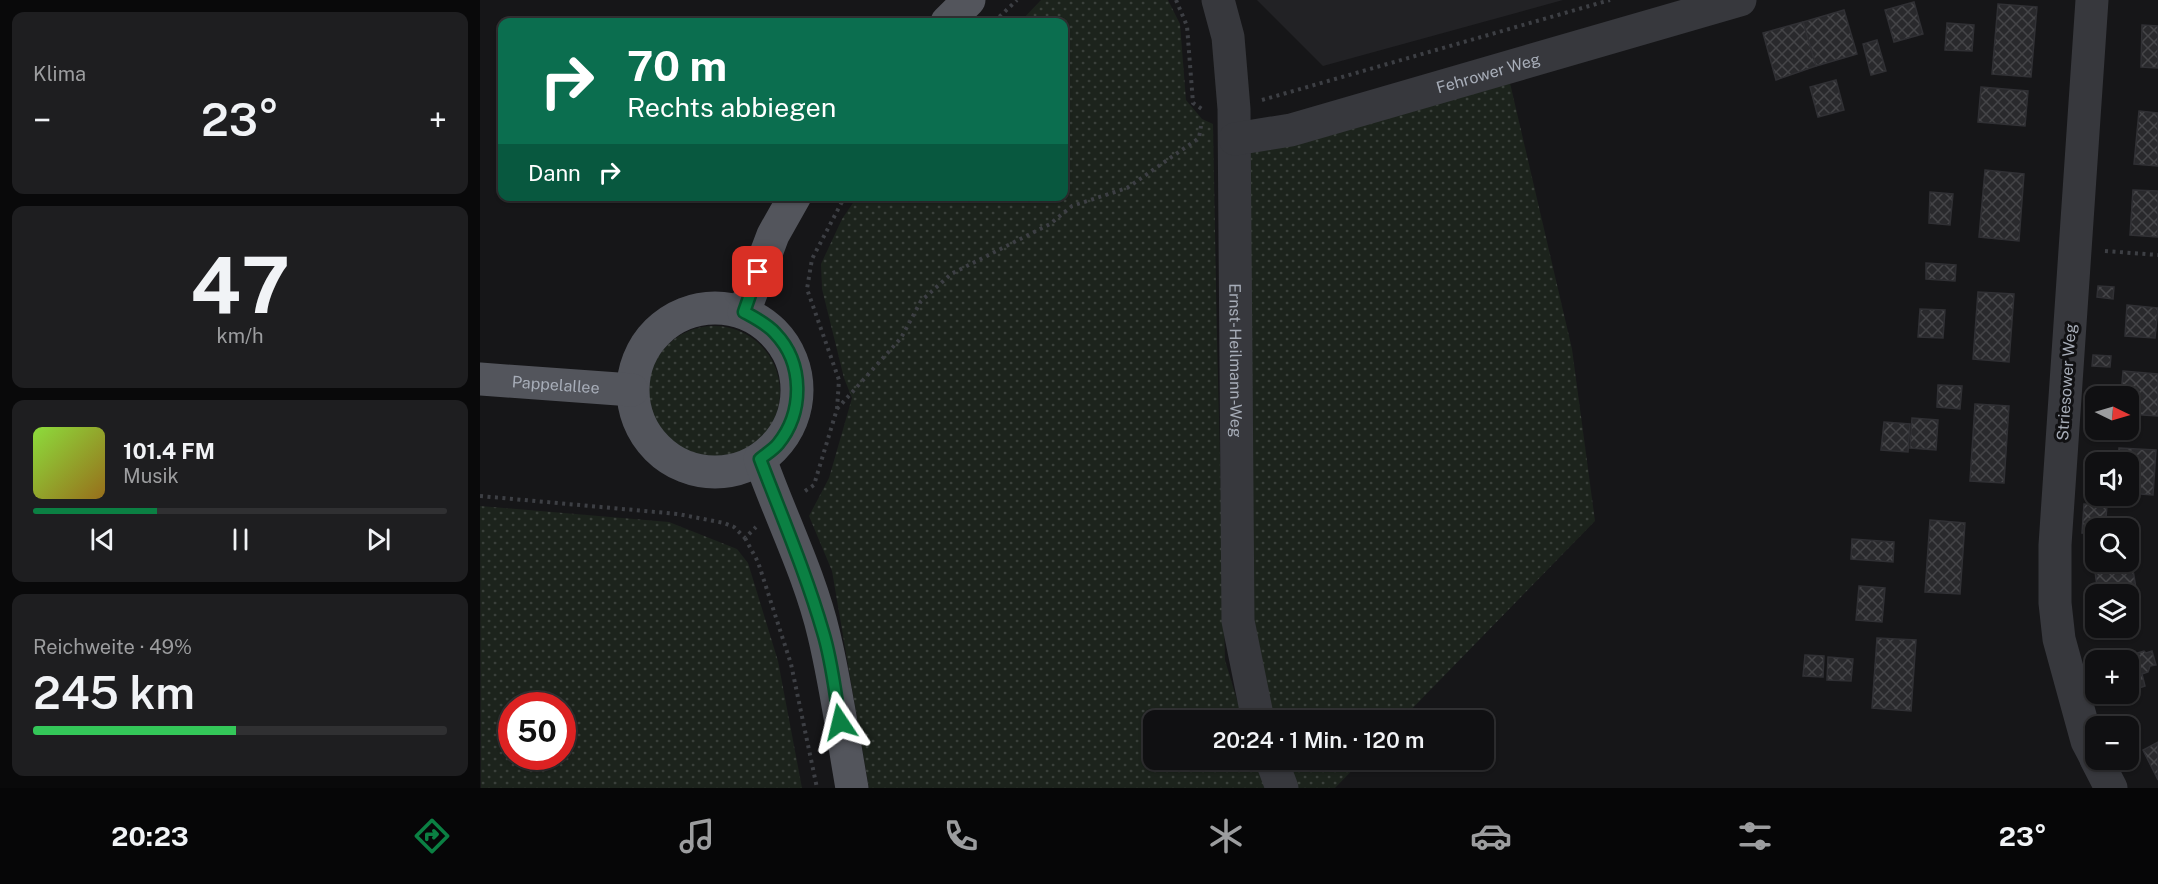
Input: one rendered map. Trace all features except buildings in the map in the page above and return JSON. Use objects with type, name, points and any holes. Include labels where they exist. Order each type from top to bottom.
[{"type":"main road","points":[[951,18],[969,0]]},
{"type":"main road","points":[[744,312],[772,235],[792,201]]},
{"type":"main road","points":[[716,307],[744,312],[775,332],[785,346],[793,362],[798,387],[796,406],[789,427],[778,445],[760,459],[745,467],[727,472],[713,473],[694,470],[678,464],[658,449],[645,433],[636,411],[632,390],[639,357],[653,336],[672,320],[694,310],[716,307]]},
{"type":"main road","name":"Pappelallee","points":[[480,379],[632,390]]},
{"type":"main road","points":[[760,459],[794,542],[824,634],[852,788]]},
{"type":"street","name":"Ernst-Heilmann-Weg","points":[[1218,0],[1228,37],[1225,119],[1238,621],[1256,710]]},
{"type":"street","name":"Fehrower Weg","points":[[1225,119],[1292,130],[1740,0]]},
{"type":"street","name":"Striesower Weg","points":[[2085,734],[2059,639],[2055,603],[2055,545],[2092,0]]},
{"type":"street","points":[[1275,770],[1282,788]]},
{"type":"street","name":"Striesower Weg","points":[[2102,770],[2111,788]]},
{"type":"path","points":[[998,18],[1017,0]]},
{"type":"path","points":[[1176,0],[1188,26],[1193,103],[1225,119]]},
{"type":"path","points":[[837,410],[901,338],[921,301],[951,274],[1050,224],[1072,206],[1126,188],[1225,119],[1610,0]]},
{"type":"path","points":[[745,538],[778,507],[814,485],[837,410],[839,380],[807,289],[812,259],[842,201]]},
{"type":"path","points":[[2075,249],[2158,255]]},
{"type":"path","points":[[480,496],[678,513],[734,527],[745,538],[758,562],[791,664],[817,788]]},
{"type":"shaded area","points":[[1041,0],[1168,0],[1180,24],[1186,100],[1202,119],[1213,124],[1225,660],[1240,710],[1143,710],[1143,770],[1261,770],[1268,788],[869,788],[832,571],[809,516],[829,478],[852,398],[844,378],[822,289],[821,264],[842,219],[854,201],[1068,201],[1068,18],[1024,18]]},
{"type":"shaded area","points":[[1257,0],[1563,0],[1323,66]]},
{"type":"shaded area","points":[[1510,83],[1572,349],[1595,521],[1411,710],[1258,710],[1235,139]]},
{"type":"shaded area","points":[[714,326],[739,331],[761,345],[775,367],[780,392],[775,417],[761,439],[739,453],[714,458],[689,453],[667,439],[653,417],[648,392],[653,367],[667,345],[689,331]]},
{"type":"shaded area","points":[[480,506],[669,522],[737,549],[748,563],[778,661],[802,788],[481,788]]},
{"type":"shaded area","points":[[1275,770],[1352,770],[1335,788],[1282,788]]},
{"type":"route","points":[[758,272],[744,312],[775,332],[793,362],[798,387],[796,406],[789,427],[778,445],[760,459],[794,542],[824,634],[840,722]]}]
